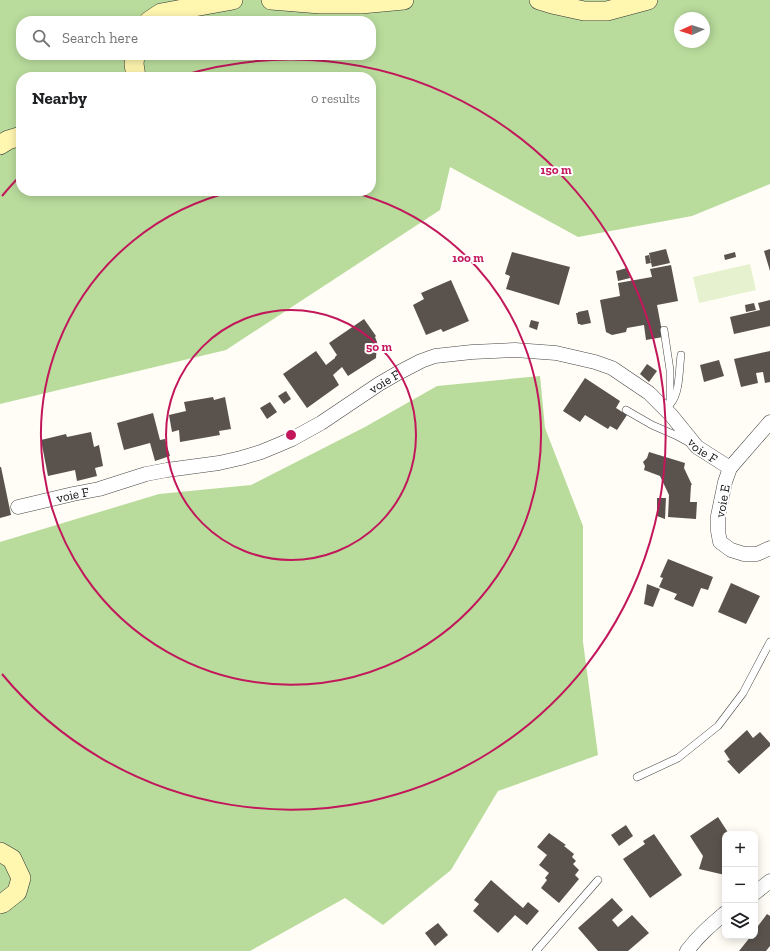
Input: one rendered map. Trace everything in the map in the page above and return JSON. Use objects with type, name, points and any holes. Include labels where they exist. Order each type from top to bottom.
[{"type":"street","points":[[157,16],[161,13],[233,0]]},
{"type":"street","points":[[271,0],[320,4],[354,4],[404,0]]},
{"type":"street","points":[[538,0],[584,11],[607,11],[648,0]]},
{"type":"street","points":[[134,60],[135,72]]},
{"type":"street","points":[[0,145],[16,138]]},
{"type":"street","name":"voie F","points":[[18,507],[99,489],[146,474],[219,463],[261,452],[321,423],[379,384],[421,361],[435,356],[472,352],[515,350],[556,353],[595,362],[612,368],[668,407],[671,415],[697,447],[730,468]]},
{"type":"street","name":"voie E","points":[[770,422],[730,468],[725,482],[718,516],[720,542],[731,550],[744,554],[757,554],[770,548]]},
{"type":"street","points":[[0,852],[12,859],[21,878],[17,892],[0,904]]},
{"type":"street","points":[[758,891],[770,881]]},
{"type":"street","points":[[687,951],[697,938],[722,915]]},
{"type":"lane","points":[[664,330],[670,370],[668,407]]},
{"type":"lane","points":[[668,407],[673,400],[677,387],[681,355]]},
{"type":"lane","points":[[626,410],[652,425],[697,447]]},
{"type":"lane","points":[[637,777],[678,758],[718,726],[743,693],[770,642]]},
{"type":"lane","points":[[536,951],[598,880]]},
{"type":"green space","points":[[0,0],[770,0],[770,184],[692,216],[578,237],[450,167],[440,210],[226,350],[0,404]]},
{"type":"green space","points":[[750,264],[756,290],[699,303],[693,277]]},
{"type":"green space","points":[[540,376],[545,428],[583,526],[583,642],[598,755],[498,791],[451,870],[383,925],[345,898],[250,951],[0,951],[0,542],[159,494],[251,485],[365,427],[437,386]]},
{"type":"building","points":[[666,249],[670,263],[652,267],[649,253]]},
{"type":"building","points":[[770,249],[770,271],[764,251]]},
{"type":"building","points":[[512,252],[570,267],[559,305],[506,289],[510,276],[505,274]]},
{"type":"building","points":[[735,252],[736,257],[725,260],[724,255]]},
{"type":"building","points":[[649,255],[651,263],[646,264],[645,256]]},
{"type":"building","points":[[671,265],[678,301],[657,305],[663,337],[646,340],[644,325],[627,328],[626,332],[612,335],[606,332],[600,300],[620,296],[618,283],[652,277],[650,269]]},
{"type":"building","points":[[627,268],[630,278],[618,281],[616,271]]},
{"type":"building","points":[[451,280],[469,321],[443,332],[441,329],[426,335],[413,305],[424,299],[421,293]]},
{"type":"building","points":[[770,300],[770,326],[734,334],[730,317],[760,310],[758,303]]},
{"type":"building","points":[[754,303],[756,310],[746,312],[745,305]]},
{"type":"building","points":[[588,310],[591,323],[581,325],[578,324],[576,313]]},
{"type":"building","points":[[364,319],[376,336],[376,358],[348,376],[342,367],[333,375],[339,385],[307,408],[283,374],[316,351],[326,365],[337,355],[329,343]]},
{"type":"building","points":[[531,320],[539,322],[537,330],[529,327]]},
{"type":"building","points":[[770,351],[770,382],[765,383],[763,372],[756,373],[758,383],[741,387],[734,359]]},
{"type":"building","points":[[719,360],[724,376],[704,382],[700,365]]},
{"type":"building","points":[[647,364],[657,371],[649,382],[640,374]]},
{"type":"building","points":[[585,378],[620,401],[616,408],[627,415],[617,430],[610,426],[608,429],[585,415],[580,422],[563,411]]},
{"type":"building","points":[[286,391],[291,399],[284,404],[278,396]]},
{"type":"building","points":[[213,397],[214,400],[225,397],[231,429],[219,431],[220,435],[180,442],[179,430],[172,432],[169,415],[186,411],[184,402]]},
{"type":"building","points":[[270,402],[277,412],[267,419],[260,408]]},
{"type":"building","points":[[153,413],[160,440],[165,439],[170,456],[155,461],[150,443],[124,450],[117,423]]},
{"type":"building","points":[[91,432],[94,447],[99,445],[103,466],[95,468],[97,476],[77,481],[75,470],[48,476],[41,440],[66,434],[67,437]]},
{"type":"building","points":[[649,452],[685,463],[684,468],[692,485],[690,502],[697,502],[696,519],[668,517],[669,495],[660,476],[644,470],[645,466],[643,462],[647,458]]},
{"type":"building","points":[[0,467],[11,515],[0,518]]},
{"type":"building","points":[[657,498],[666,498],[665,519],[657,516]]},
{"type":"building","points":[[668,559],[713,577],[708,590],[701,588],[693,607],[674,599],[677,594],[659,587],[663,578],[660,577]]},
{"type":"building","points":[[731,583],[760,596],[746,624],[718,612]]},
{"type":"building","points":[[647,584],[660,589],[653,607],[644,604]]},
{"type":"building","points":[[747,730],[753,738],[760,732],[770,743],[770,746],[739,774],[727,761],[730,760],[724,751]]},
{"type":"building","points":[[718,817],[727,831],[722,831],[722,874],[699,869],[703,856],[690,836]]},
{"type":"building","points":[[626,825],[633,836],[619,846],[611,835]]},
{"type":"building","points":[[549,833],[566,845],[564,846],[574,854],[572,857],[576,861],[573,864],[579,870],[575,875],[579,879],[559,903],[541,888],[547,880],[545,878],[549,873],[539,865],[547,855],[537,847]]},
{"type":"building","points":[[654,834],[682,875],[650,898],[623,859],[645,844],[643,841]]},
{"type":"building","points":[[491,880],[523,908],[528,902],[539,911],[527,925],[515,915],[498,933],[473,911],[479,904],[474,900]]},
{"type":"building","points":[[612,898],[623,910],[612,920],[618,927],[632,915],[649,933],[628,951],[598,951],[578,928]]},
{"type":"building","points":[[767,914],[770,916],[770,946],[766,951],[739,951],[749,939],[758,939],[758,926]]},
{"type":"building","points":[[438,923],[448,935],[435,946],[425,933]]}]
